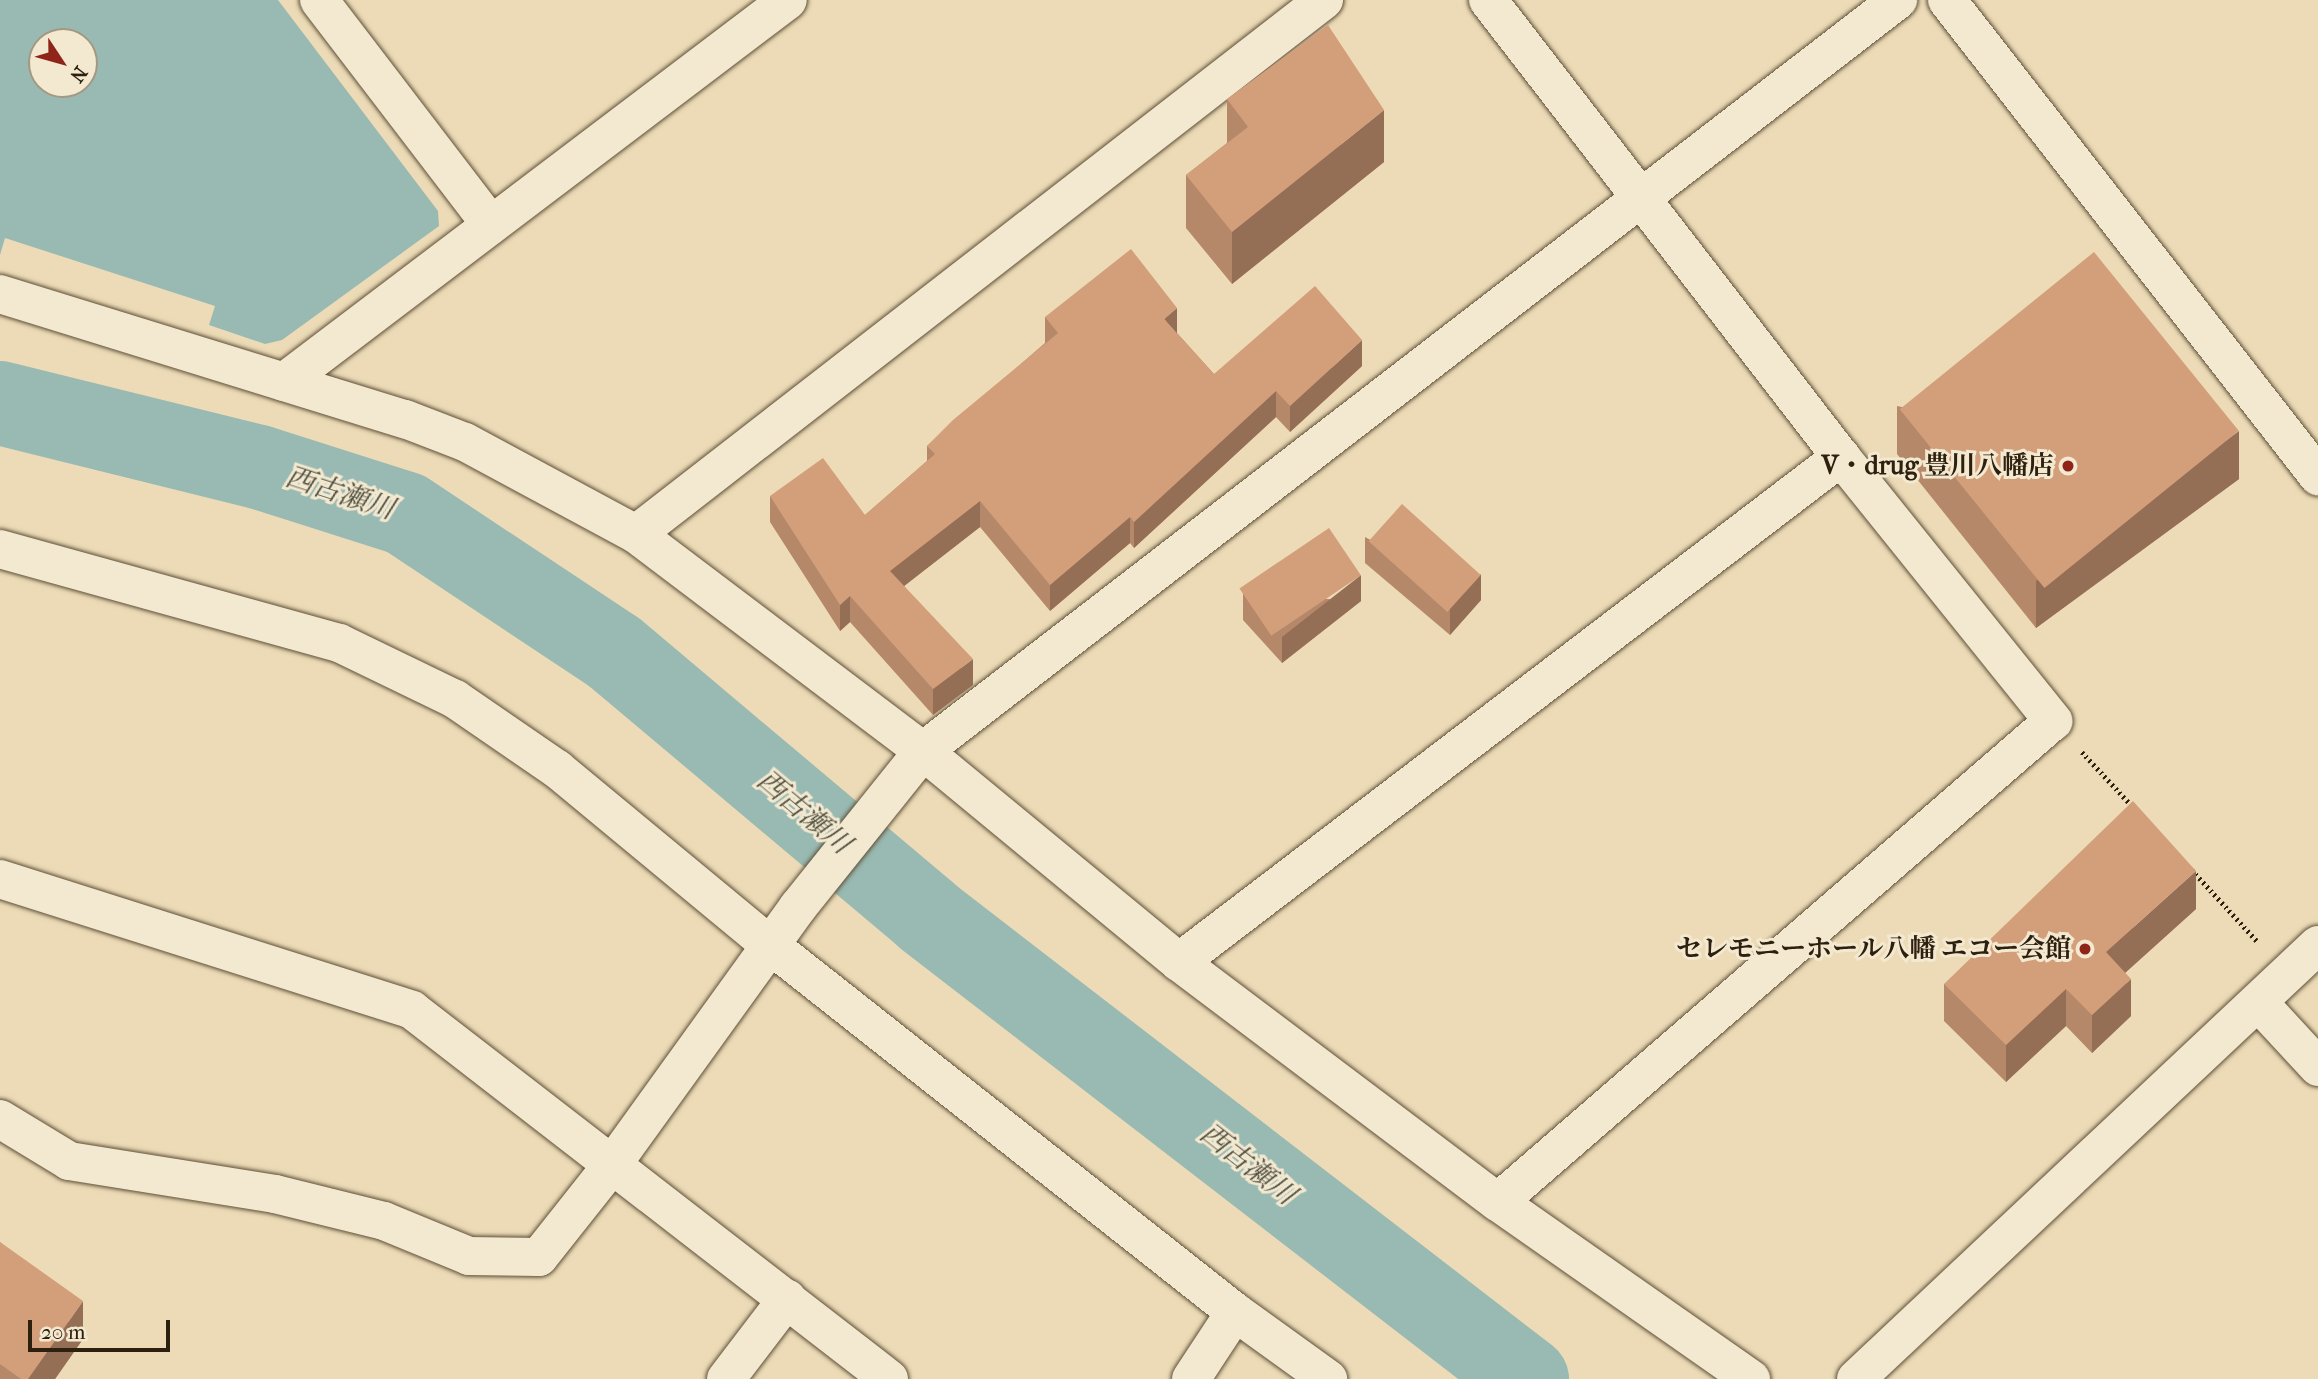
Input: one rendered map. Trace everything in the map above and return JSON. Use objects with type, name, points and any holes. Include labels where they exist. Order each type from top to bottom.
[{"type":"street","points":[[319,0],[491,225]]},
{"type":"street","points":[[284,382],[788,0]]},
{"type":"street","points":[[636,534],[1324,0]]},
{"type":"street","points":[[1488,0],[1841,457],[2053,721],[1498,1202]]},
{"type":"street","points":[[0,1119],[69,1161],[275,1194],[384,1221],[469,1256],[539,1257],[612,1165],[798,907],[923,751],[1898,0]]},
{"type":"street","points":[[1947,0],[2318,476]]},
{"type":"street","points":[[0,294],[284,382],[465,442],[636,534],[923,751],[1179,962],[1498,1202],[1751,1379]]},
{"type":"street","points":[[1179,962],[1841,457]]},
{"type":"street","points":[[0,548],[339,643],[456,699],[557,769],[770,945],[1235,1312],[1328,1379]]},
{"type":"street","points":[[0,879],[412,1010],[889,1379]]},
{"type":"street","points":[[1856,1379],[2318,945]]},
{"type":"street","points":[[2259,1003],[2318,1067]]},
{"type":"street","points":[[726,1379],[787,1299]]},
{"type":"street","points":[[1191,1379],[1235,1312]]},
{"type":"path","points":[[2053,721],[2138,812]]},
{"type":"path","points":[[2185,863],[2288,974]]},
{"type":"water","points":[[0,0],[278,0],[438,211],[439,226],[282,340],[265,344],[209,325],[215,306],[5,238],[0,255]]},
{"type":"building","points":[[1328,25],[1384,110],[1232,232],[1186,175],[1248,127],[1227,99]]},
{"type":"building","points":[[1131,249],[1177,308],[1164,319],[1214,374],[1315,286],[1362,340],[1290,406],[1276,391],[1134,522],[1130,517],[1050,585],[980,501],[890,571],[973,659],[933,689],[850,596],[840,605],[770,496],[823,458],[865,515],[935,454],[927,446],[953,420],[1058,333],[1045,317]]},
{"type":"building","name":"V・drug 豊川八幡店","points":[[2094,252],[2239,431],[2044,588],[1900,409]]},
{"type":"building","points":[[1402,504],[1481,575],[1447,612],[1369,541]]},
{"type":"building","points":[[1329,528],[1361,575],[1271,636],[1239,588]]},
{"type":"building","name":"セレモニーホール八幡 エコー会館","points":[[2133,801],[2196,871],[2106,952],[2131,979],[2092,1015],[2066,989],[2006,1045],[1944,984]]},
{"type":"building","points":[[0,1242],[83,1301],[28,1379],[21,1379],[0,1364]]},
{"type":"waterway","name":"西古瀬川","points":[[0,403],[259,467],[406,514],[614,652],[927,916],[1527,1379]]},
{"type":"place","name":"V・drug 豊川八幡店","points":[[2068,466]]},
{"type":"place","name":"セレモニーホール八幡 エコー会館","points":[[2085,949]]}]
